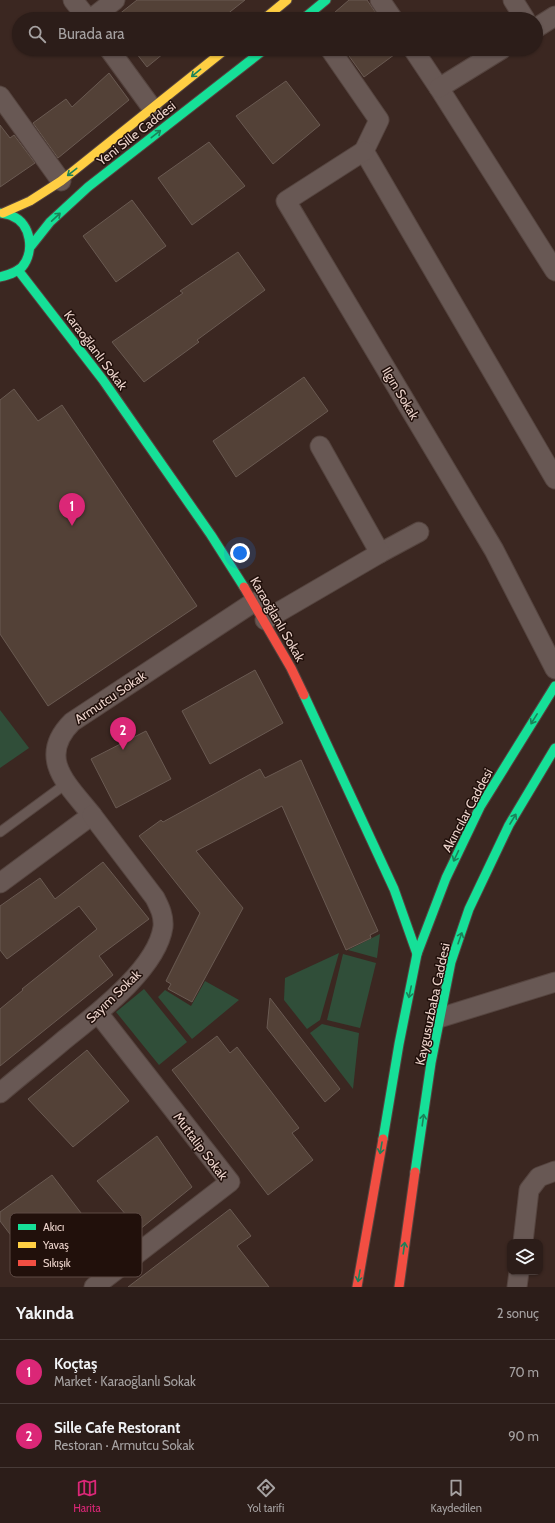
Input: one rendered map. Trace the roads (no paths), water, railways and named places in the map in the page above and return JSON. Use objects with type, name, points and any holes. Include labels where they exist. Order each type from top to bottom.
[{"type":"main road","points":[[273,12],[288,0]]},
{"type":"main road","points":[[313,12],[326,0]]},
{"type":"main road","name":"Yeni Sille Caddesi","points":[[1,213],[30,201],[61,181],[217,56]]},
{"type":"main road","name":"Yeni Sille Caddesi","points":[[18,270],[25,264],[29,256],[31,246],[50,222],[88,187],[255,56]]},
{"type":"main road","points":[[1,213],[12,216],[24,225],[30,238],[31,246]]},
{"type":"main road","points":[[0,276],[11,275],[18,270]]},
{"type":"main road","name":"Karaoğlanlı Sokak","points":[[18,270],[103,380],[211,535],[265,620],[291,668],[394,889],[417,954]]},
{"type":"main road","name":"Akıncılar Caddesi","points":[[417,954],[446,878],[480,807],[555,686]]},
{"type":"main road","name":"Kaygusuzbaba Caddesi","points":[[399,1287],[431,1063],[451,962],[470,909],[509,825],[555,748]]},
{"type":"main road","name":"Kaygusuzbaba Caddesi","points":[[357,1287],[399,1044],[417,954]]},
{"type":"street","points":[[73,0],[82,12]]},
{"type":"street","points":[[100,12],[115,0]]},
{"type":"street","points":[[380,0],[388,12]]},
{"type":"street","points":[[513,0],[521,12]]},
{"type":"street","points":[[543,24],[555,16]]},
{"type":"street","points":[[115,56],[152,108]]},
{"type":"street","points":[[335,56],[379,120],[364,151],[555,479]]},
{"type":"street","points":[[418,56],[555,272]]},
{"type":"street","points":[[439,88],[491,56]]},
{"type":"street","points":[[0,96],[61,181]]},
{"type":"street","name":"Ilgın Sokak","points":[[364,151],[286,201],[494,550],[555,669]]},
{"type":"street","points":[[320,446],[380,553]]},
{"type":"street","points":[[265,620],[419,532]]},
{"type":"street","name":"Armutcu Sokak","points":[[92,815],[67,783],[55,758],[57,744],[62,732],[72,722],[254,602]]},
{"type":"street","points":[[0,883],[92,815]]},
{"type":"street","name":"Sayım Sokak","points":[[0,1093],[98,1013],[137,976],[149,959],[163,927],[163,913],[155,898],[92,815]]},
{"type":"street","points":[[439,1018],[555,982]]},
{"type":"street","name":"Muttalip Sokak","points":[[98,1013],[230,1182],[142,1250]]},
{"type":"street","points":[[523,1239],[529,1190],[539,1177],[555,1172]]},
{"type":"street","points":[[517,1287],[519,1275]]},
{"type":"street","name":"Muttalip Sokak","points":[[94,1287],[107,1277]]},
{"type":"lane","points":[[0,832],[67,783]]},
{"type":"place","name":"Koçtaş","points":[[72,526]]},
{"type":"place","name":"Sille Cafe Restorant","points":[[123,750]]}]
